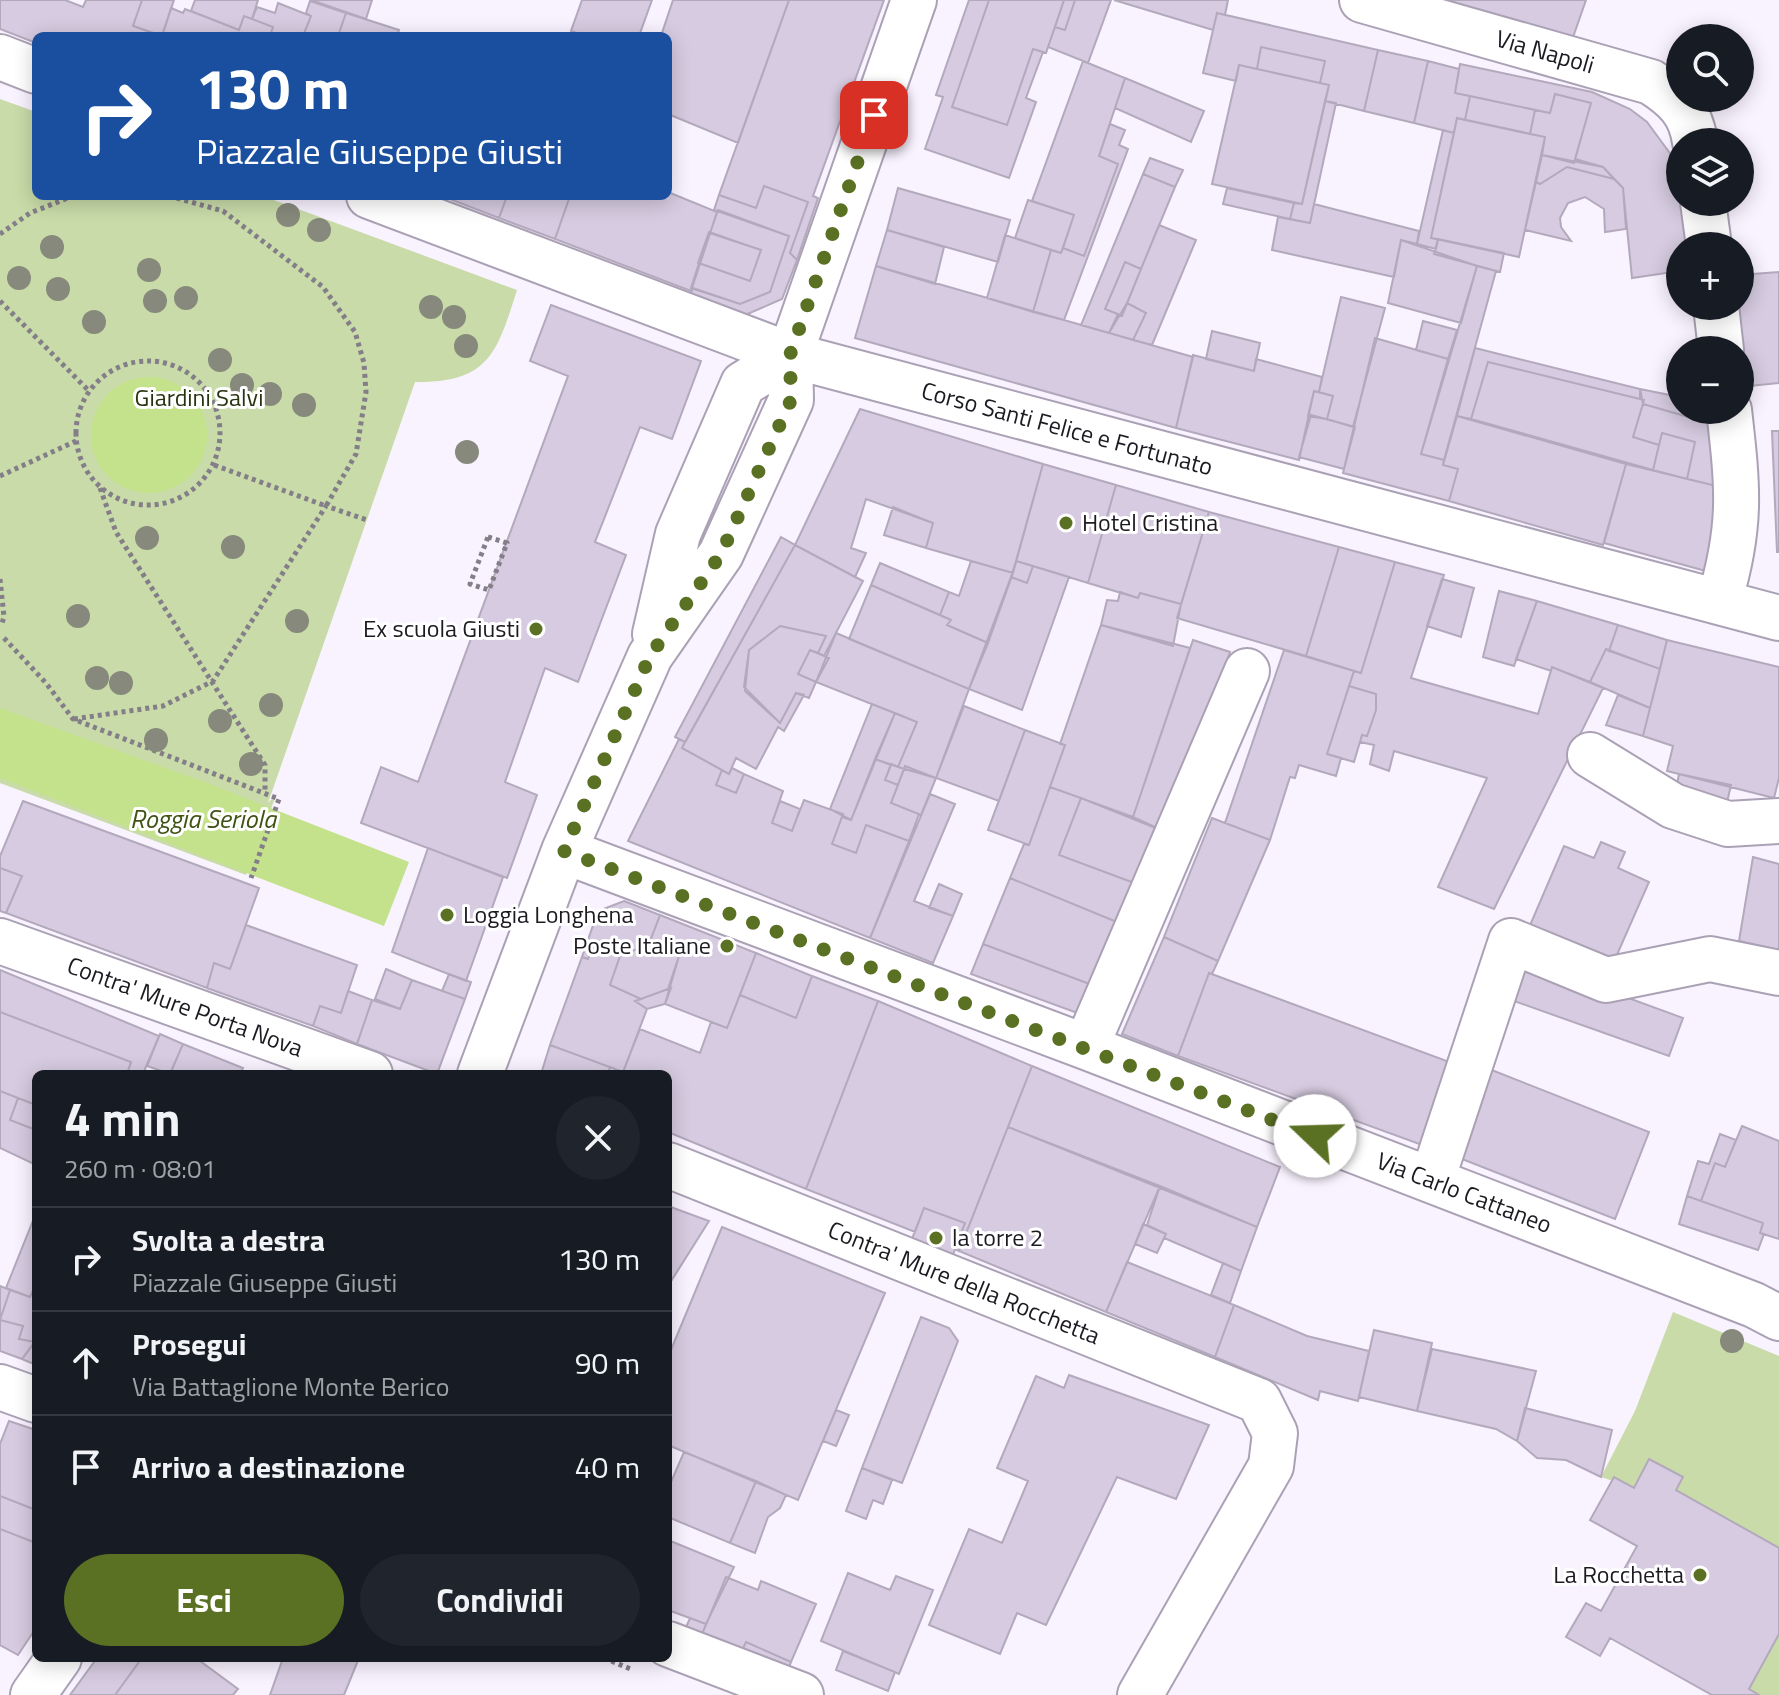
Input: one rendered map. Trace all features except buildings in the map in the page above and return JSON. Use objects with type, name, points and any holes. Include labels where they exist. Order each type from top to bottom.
[{"type":"street","points":[[482,1070],[564,851],[650,656],[678,534],[743,384],[790,355],[914,0]]},
{"type":"street","name":"Via Napoli","points":[[1362,0],[1651,82],[1676,98],[1693,128]]},
{"type":"street","points":[[0,57],[32,69]]},
{"type":"street","name":"Corso Santi Felice e Fortunato","points":[[380,200],[790,355],[1779,618]]},
{"type":"street","points":[[1719,602],[1734,554],[1739,501],[1731,424]]},
{"type":"street","points":[[1086,1047],[1247,671]]},
{"type":"street","points":[[1590,755],[1673,806],[1728,824],[1779,821]]},
{"type":"street","name":"Via Carlo Cattaneo","points":[[564,851],[1086,1047],[1739,1299],[1779,1318]]},
{"type":"street","name":"Contra' Mure Porta Nova","points":[[0,941],[359,1070]]},
{"type":"street","points":[[1432,1180],[1511,941],[1606,980],[1710,959],[1779,973]]},
{"type":"street","name":"Contra' Mure della Rocchetta","points":[[672,1167],[1259,1401],[1275,1433],[1271,1466],[1140,1695]]},
{"type":"street","points":[[0,1387],[32,1399]]},
{"type":"street","points":[[672,1646],[801,1695]]},
{"type":"street","points":[[33,1695],[56,1662]]},
{"type":"path","points":[[0,234],[30,213],[63,200]]},
{"type":"path","points":[[73,719],[163,706],[213,681],[356,454],[366,392],[364,363],[355,332],[323,287],[223,211],[183,200]]},
{"type":"path","points":[[0,301],[89,391]]},
{"type":"path","points":[[100,487],[129,502],[162,505],[192,490],[214,465],[220,442],[219,419],[211,396],[195,378],[175,366],[151,361],[127,364],[106,375],[89,391],[81,407],[76,441],[84,466],[100,487],[116,532],[265,765],[265,791]]},
{"type":"path","points":[[0,476],[76,441]]},
{"type":"path","points":[[214,465],[367,520]]},
{"type":"path","points":[[488,537],[507,543],[489,590],[470,584],[488,537]]},
{"type":"path","points":[[0,579],[4,617],[0,626],[2,640],[46,683],[73,719],[279,799],[251,878]]},
{"type":"green space","name":"Giardini Salvi","points":[[0,99],[32,111],[32,200],[274,200],[517,290],[495,347],[475,370],[440,381],[415,382],[268,803],[277,793],[246,875],[0,783]]},
{"type":"green space","points":[[1673,1312],[1779,1356],[1779,1548],[1676,1490],[1683,1477],[1649,1460],[1634,1488],[1601,1477],[1635,1411]]},
{"type":"green space","points":[[1779,1634],[1779,1695],[1759,1695],[1749,1689]]},
{"type":"water","points":[[149,377],[171,382],[190,394],[202,413],[207,435],[202,457],[190,476],[171,488],[149,493],[127,488],[108,476],[96,457],[91,435],[96,413],[108,394],[127,382]]},
{"type":"water","name":"Roggia Seriola","points":[[0,708],[207,783],[409,862],[384,926],[0,778]]},
{"type":"place","name":"Hotel Cristina","points":[[1066,523]]},
{"type":"place","name":"Ex scuola Giusti","points":[[536,629]]},
{"type":"place","name":"Loggia Longhena","points":[[447,915]]},
{"type":"place","name":"Poste Italiane","points":[[727,946]]},
{"type":"place","name":"la torre 2","points":[[936,1238]]},
{"type":"place","name":"La Rocchetta","points":[[1700,1575]]},
{"type":"route","points":[[874,115],[790,355],[791,400],[721,554],[650,656],[564,851],[1315,1136]]}]
